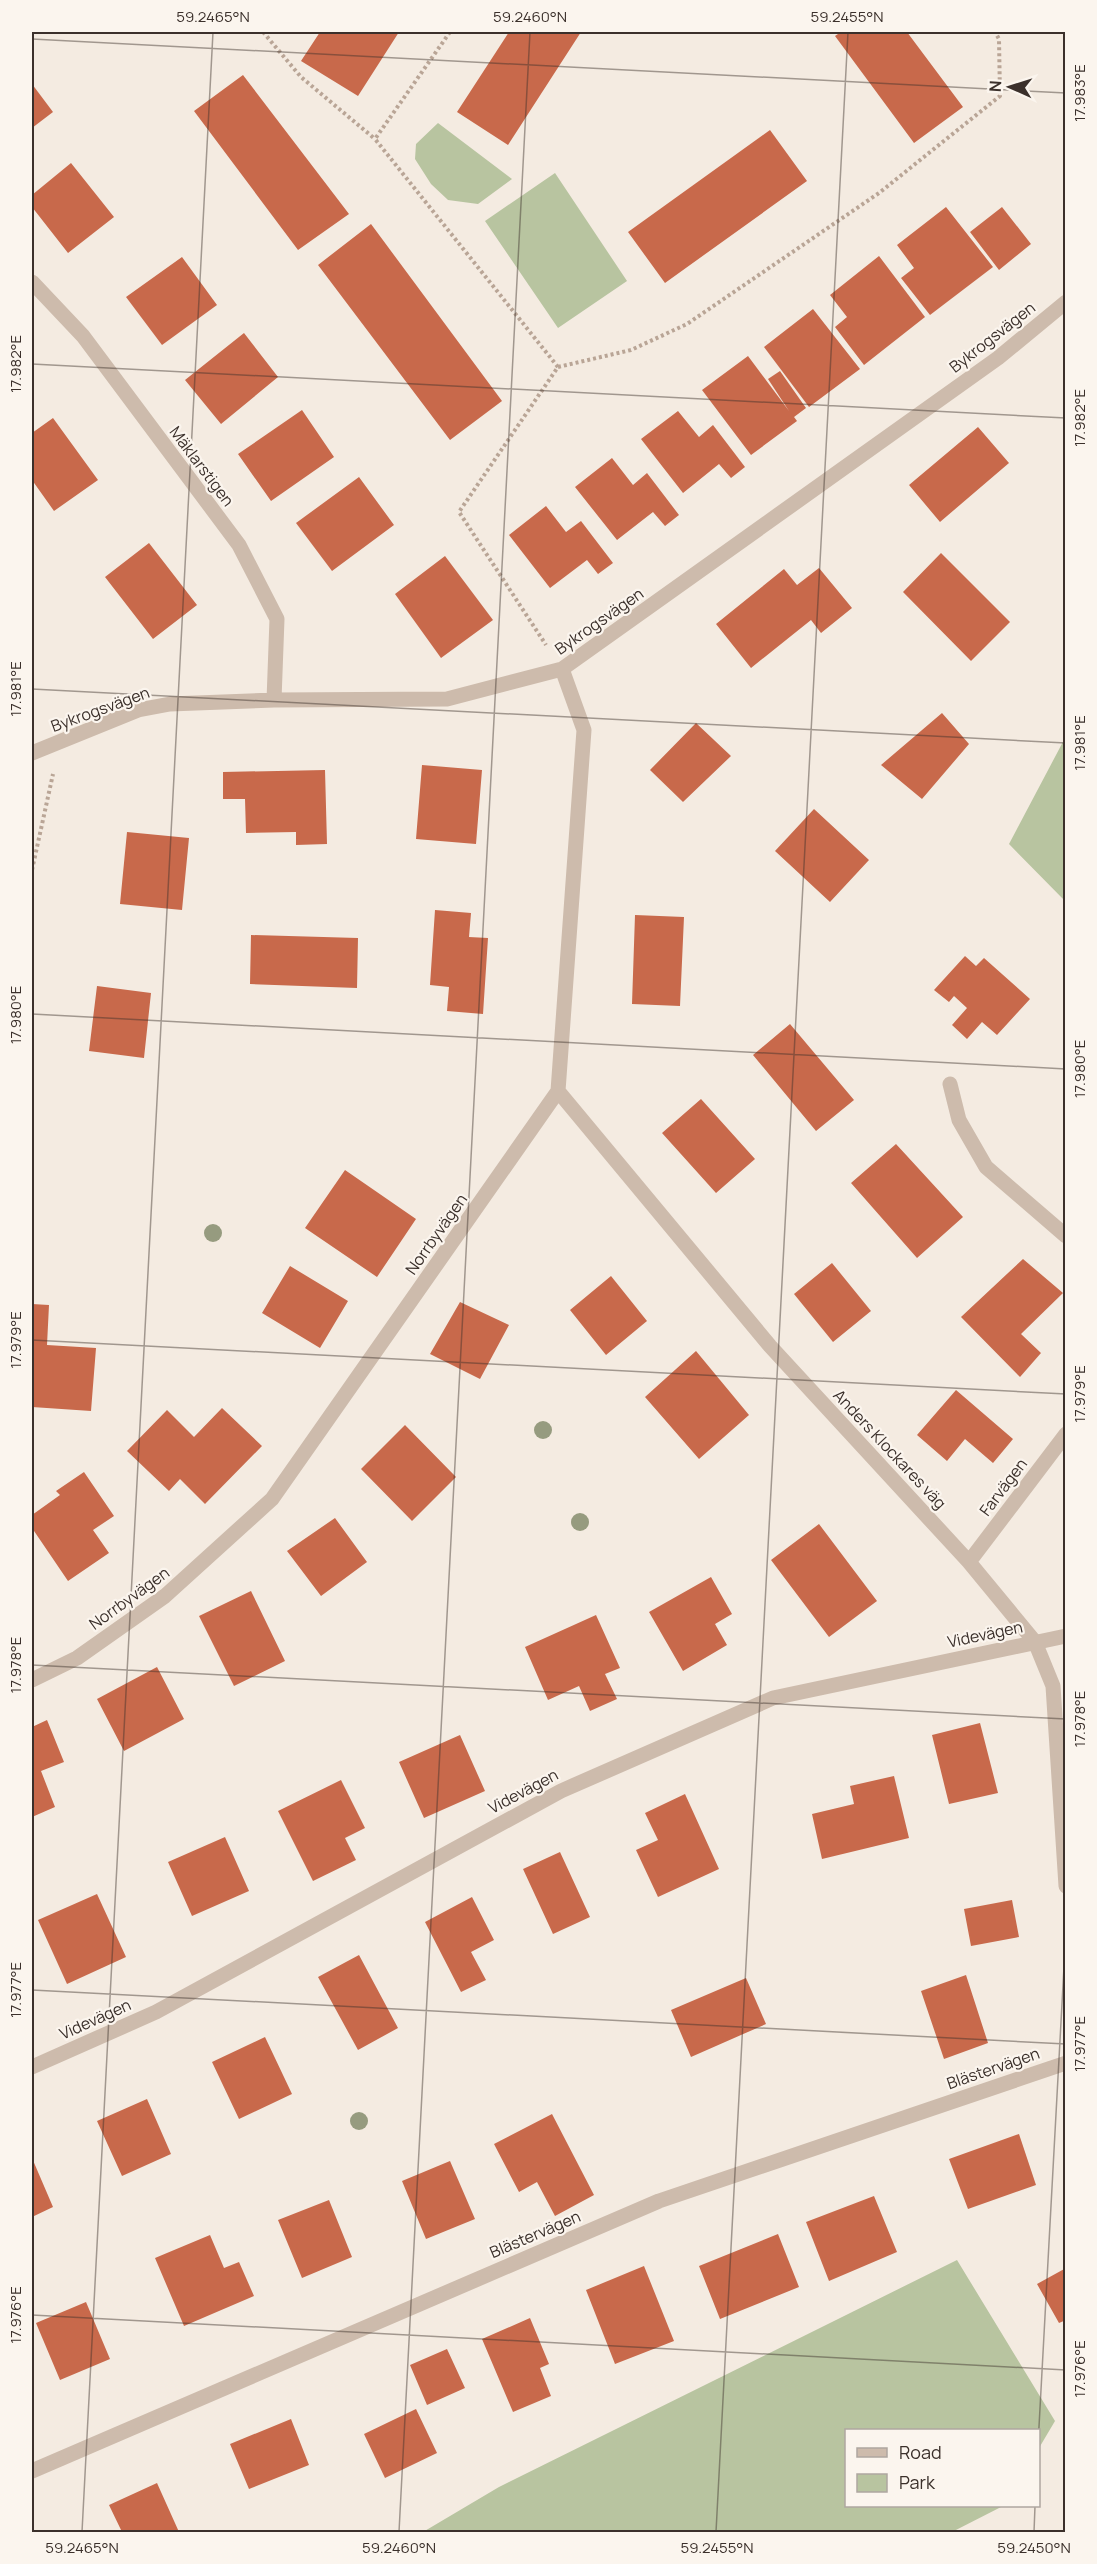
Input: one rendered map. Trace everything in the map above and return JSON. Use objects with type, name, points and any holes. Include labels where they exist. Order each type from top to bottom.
[{"type":"street","name":"Mäklarstigen","points":[[32,282],[83,336],[239,545],[277,619],[274,700]]},
{"type":"street","name":"Bykrogsvägen","points":[[32,753],[138,710],[170,704],[274,700],[447,699],[562,669],[998,358],[1065,302]]},
{"type":"street","points":[[558,1091],[584,730],[562,669]]},
{"type":"street","points":[[950,1084],[959,1120],[986,1167],[1065,1236]]},
{"type":"street","name":"Anders Klockares väg","points":[[558,1091],[770,1346],[969,1562],[1035,1642],[1053,1686],[1065,1886]]},
{"type":"street","name":"Norrbyvägen","points":[[32,1680],[77,1658],[165,1596],[272,1499],[558,1091]]},
{"type":"street","name":"Farvägen","points":[[969,1562],[1065,1434]]},
{"type":"street","name":"Videvägen","points":[[32,2067],[156,2012],[561,1791],[773,1698],[1065,1636]]},
{"type":"street","name":"Blästervägen","points":[[32,2471],[659,2201],[1065,2063]]},
{"type":"path","points":[[263,32],[301,77],[375,139],[558,367]]},
{"type":"path","points":[[375,139],[450,32]]},
{"type":"path","points":[[562,669],[459,512],[558,367],[632,350],[687,324],[879,193],[1000,96],[999,39],[994,32]]},
{"type":"path","points":[[32,870],[60,741]]},
{"type":"green space","points":[[438,123],[512,179],[478,204],[448,200],[431,184],[415,159],[416,144]]},
{"type":"green space","points":[[555,173],[627,281],[558,328],[485,221]]},
{"type":"green space","points":[[1065,738],[1066,901],[1009,844]]},
{"type":"green space","points":[[957,2260],[1055,2421],[1040,2446],[1040,2429],[845,2429],[845,2507],[1001,2507],[952,2532],[423,2532],[499,2487]]},
{"type":"building","points":[[320,32],[399,32],[358,96],[301,61]]},
{"type":"building","points":[[509,32],[581,32],[508,145],[457,112]]},
{"type":"building","points":[[841,32],[907,32],[963,107],[914,143],[835,36]]},
{"type":"building","points":[[243,75],[349,214],[298,250],[194,111]]},
{"type":"building","points":[[32,84],[53,112],[32,128]]},
{"type":"building","points":[[770,130],[807,181],[665,283],[628,232]]},
{"type":"building","points":[[71,163],[114,217],[68,253],[32,207],[32,195]]},
{"type":"building","points":[[946,207],[993,267],[930,315],[901,278],[914,268],[897,245]]},
{"type":"building","points":[[1002,207],[1031,244],[999,270],[970,232]]},
{"type":"building","points":[[371,224],[502,401],[450,440],[318,265]]},
{"type":"building","points":[[879,256],[925,317],[864,365],[835,327],[847,317],[830,295]]},
{"type":"building","points":[[182,257],[217,305],[162,345],[126,297]]},
{"type":"building","points":[[813,309],[860,369],[809,407],[764,347]]},
{"type":"building","points":[[244,333],[278,377],[221,424],[185,380]]},
{"type":"building","points":[[748,356],[789,411],[768,379],[780,371],[806,408],[794,417],[797,421],[751,455],[702,390]]},
{"type":"building","points":[[302,410],[334,457],[271,501],[238,454]]},
{"type":"building","points":[[678,411],[699,437],[713,425],[745,467],[731,478],[719,464],[683,493],[641,439]]},
{"type":"building","points":[[53,418],[98,480],[54,511],[32,480],[32,433]]},
{"type":"building","points":[[978,427],[1009,463],[940,522],[909,485]]},
{"type":"building","points":[[612,458],[633,485],[647,473],[679,515],[665,526],[653,512],[617,540],[575,487]]},
{"type":"building","points":[[359,477],[394,525],[332,571],[296,523]]},
{"type":"building","points":[[546,506],[566,532],[581,521],[613,563],[598,574],[587,560],[550,588],[509,535]]},
{"type":"building","points":[[149,543],[197,605],[153,639],[105,577]]},
{"type":"building","points":[[941,553],[1010,622],[971,661],[903,592]]},
{"type":"building","points":[[445,556],[493,620],[441,658],[395,594]]},
{"type":"building","points":[[819,568],[852,608],[821,633],[811,620],[751,668],[716,624],[784,569],[797,585]]},
{"type":"building","points":[[942,713],[969,744],[922,799],[881,765]]},
{"type":"building","points":[[696,723],[731,756],[683,802],[650,770]]},
{"type":"building","points":[[422,765],[482,770],[476,844],[416,839]]},
{"type":"building","points":[[325,770],[327,844],[296,845],[296,832],[246,833],[245,799],[223,799],[223,772]]},
{"type":"building","points":[[814,809],[869,860],[830,902],[775,851]]},
{"type":"building","points":[[127,832],[189,838],[182,910],[120,904]]},
{"type":"building","points":[[435,910],[471,913],[469,937],[488,938],[483,1014],[447,1011],[449,987],[430,985]]},
{"type":"building","points":[[635,915],[684,917],[680,1006],[632,1004]]},
{"type":"building","points":[[251,935],[358,938],[357,988],[250,984]]},
{"type":"building","points":[[965,956],[976,966],[984,958],[1030,999],[997,1035],[982,1022],[967,1039],[952,1025],[967,1008],[954,996],[949,1002],[934,990]]},
{"type":"building","points":[[97,986],[151,993],[144,1058],[89,1051]]},
{"type":"building","points":[[790,1024],[854,1100],[816,1131],[753,1055]]},
{"type":"building","points":[[701,1099],[755,1159],[716,1193],[662,1133]]},
{"type":"building","points":[[896,1144],[963,1217],[917,1258],[851,1183]]},
{"type":"building","points":[[345,1170],[416,1219],[377,1277],[305,1228]]},
{"type":"building","points":[[1023,1259],[1063,1293],[1021,1334],[1041,1353],[1020,1377],[961,1317]]},
{"type":"building","points":[[832,1263],[871,1311],[833,1342],[794,1294]]},
{"type":"building","points":[[290,1266],[348,1301],[320,1348],[262,1313]]},
{"type":"building","points":[[611,1276],[647,1321],[606,1355],[570,1310]]},
{"type":"building","points":[[460,1302],[509,1325],[480,1379],[430,1354]]},
{"type":"building","points":[[32,1304],[49,1305],[47,1345],[96,1348],[91,1411],[32,1407]]},
{"type":"building","points":[[696,1351],[749,1415],[699,1459],[645,1397]]},
{"type":"building","points":[[956,1390],[1013,1439],[993,1463],[965,1439],[947,1461],[917,1435]]},
{"type":"building","points":[[222,1408],[262,1446],[205,1504],[180,1479],[169,1491],[127,1451],[167,1410],[194,1437]]},
{"type":"building","points":[[405,1425],[456,1477],[412,1521],[361,1469]]},
{"type":"building","points":[[84,1472],[114,1516],[93,1530],[109,1553],[68,1581],[32,1528],[32,1515],[60,1495],[56,1491]]},
{"type":"building","points":[[335,1518],[367,1562],[321,1596],[287,1551]]},
{"type":"building","points":[[819,1524],[877,1601],[829,1637],[771,1560]]},
{"type":"building","points":[[711,1577],[732,1614],[715,1624],[727,1645],[683,1671],[649,1612]]},
{"type":"building","points":[[251,1591],[285,1661],[234,1686],[199,1616]]},
{"type":"building","points":[[596,1615],[620,1668],[605,1674],[617,1699],[590,1711],[579,1686],[548,1700],[525,1647]]},
{"type":"building","points":[[157,1667],[184,1719],[124,1751],[97,1699]]},
{"type":"building","points":[[47,1720],[64,1762],[41,1771],[55,1807],[32,1817],[32,1727]]},
{"type":"building","points":[[980,1723],[998,1793],[949,1804],[932,1735]]},
{"type":"building","points":[[460,1735],[485,1791],[424,1818],[399,1762]]},
{"type":"building","points":[[894,1776],[909,1838],[822,1859],[812,1814],[854,1804],[850,1786]]},
{"type":"building","points":[[341,1780],[365,1828],[345,1838],[356,1860],[313,1881],[278,1811]]},
{"type":"building","points":[[685,1794],[719,1869],[658,1897],[636,1850],[658,1840],[645,1813]]},
{"type":"building","points":[[225,1837],[249,1891],[192,1916],[168,1862]]},
{"type":"building","points":[[560,1852],[590,1917],[553,1934],[523,1869]]},
{"type":"building","points":[[97,1894],[126,1957],[67,1984],[38,1920]]},
{"type":"building","points":[[472,1897],[494,1940],[471,1952],[486,1980],[461,1992],[425,1922]]},
{"type":"building","points":[[1012,1900],[1019,1937],[971,1946],[964,1909]]},
{"type":"building","points":[[359,1955],[398,2028],[358,2050],[318,1977]]},
{"type":"building","points":[[966,1975],[988,2043],[944,2059],[921,1991]]},
{"type":"building","points":[[746,1978],[766,2024],[691,2057],[671,2010]]},
{"type":"building","points":[[265,2037],[292,2094],[239,2119],[212,2062]]},
{"type":"building","points":[[147,2099],[171,2154],[122,2176],[97,2121]]},
{"type":"building","points":[[552,2114],[594,2195],[555,2216],[537,2182],[519,2192],[494,2144]]},
{"type":"building","points":[[1019,2134],[1036,2185],[968,2209],[949,2159]]},
{"type":"building","points":[[32,2158],[53,2207],[32,2217]]},
{"type":"building","points":[[450,2161],[475,2219],[426,2239],[402,2181]]},
{"type":"building","points":[[874,2196],[897,2252],[829,2281],[806,2222]]},
{"type":"building","points":[[329,2200],[352,2257],[302,2278],[278,2220]]},
{"type":"building","points":[[778,2234],[799,2287],[720,2319],[699,2266]]},
{"type":"building","points":[[210,2235],[224,2268],[239,2262],[254,2296],[184,2326],[155,2258]]},
{"type":"building","points":[[644,2266],[674,2341],[615,2364],[586,2290]]},
{"type":"building","points":[[1066,2268],[1066,2320],[1059,2323],[1037,2284]]},
{"type":"building","points":[[86,2302],[110,2359],[60,2380],[36,2323]]},
{"type":"building","points":[[530,2318],[549,2364],[540,2368],[551,2396],[513,2412],[482,2339]]},
{"type":"building","points":[[447,2349],[465,2388],[427,2405],[410,2365]]},
{"type":"building","points":[[416,2409],[437,2453],[385,2478],[364,2434]]},
{"type":"building","points":[[291,2419],[309,2465],[249,2489],[230,2444]]},
{"type":"building","points":[[157,2483],[179,2532],[122,2532],[109,2505]]}]
